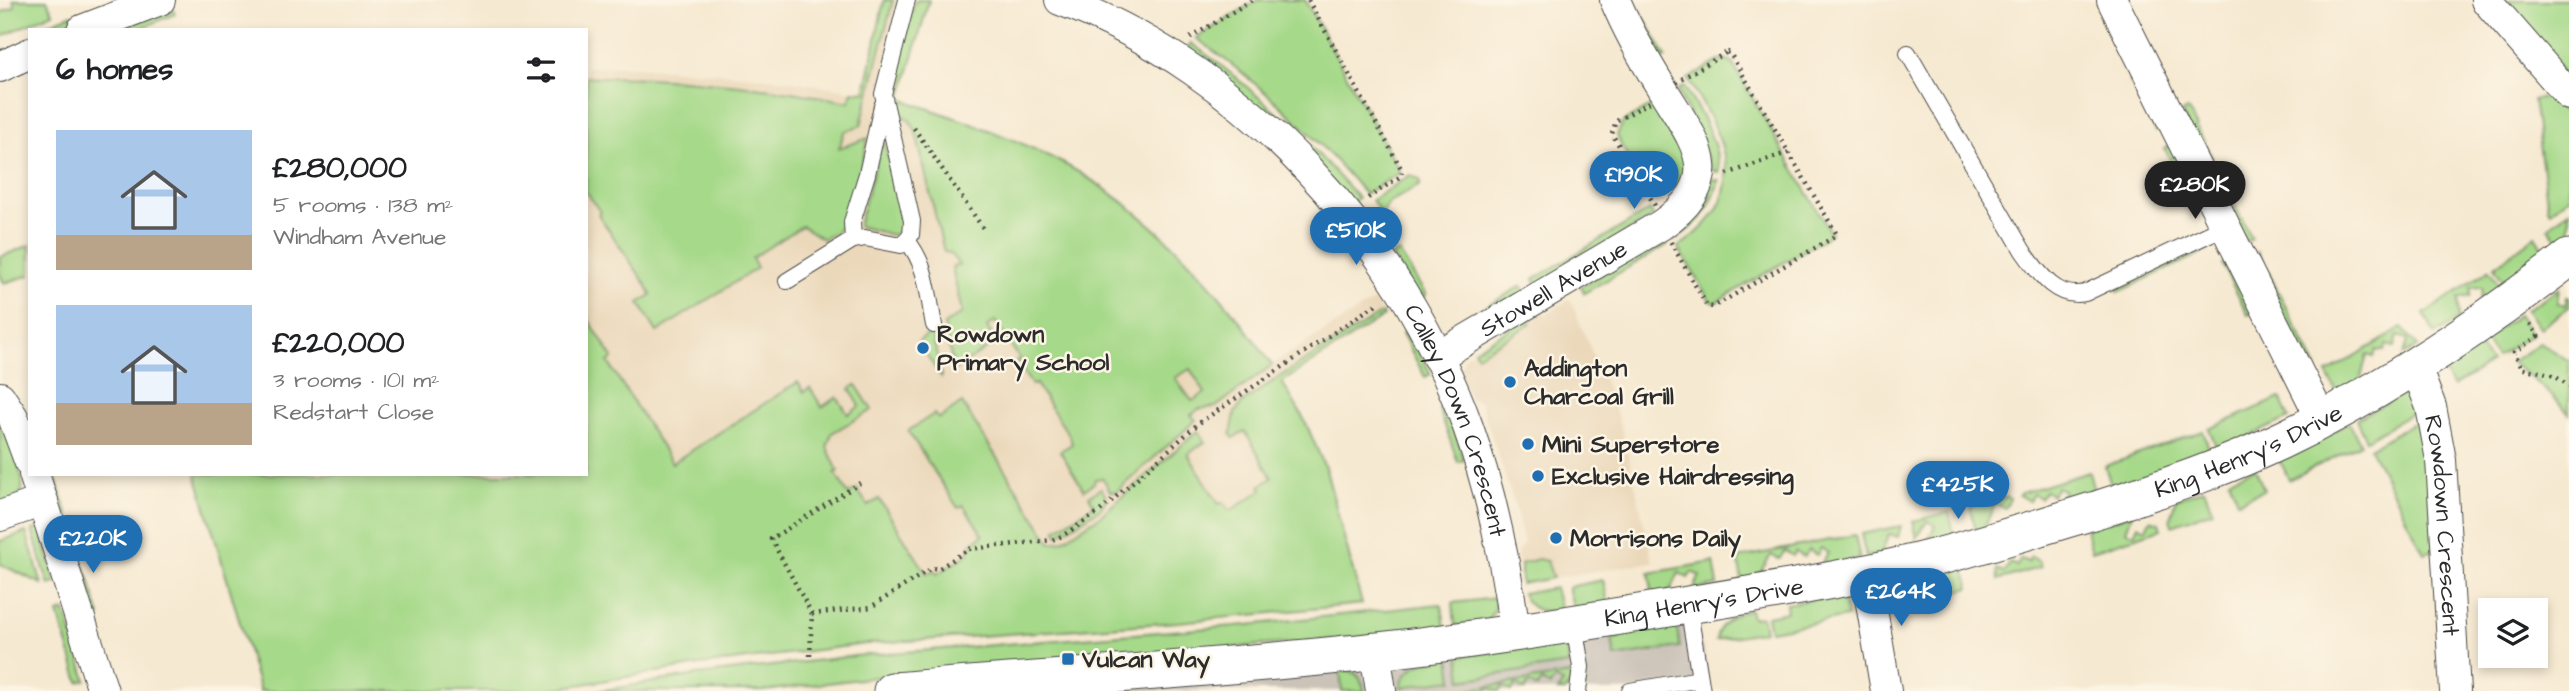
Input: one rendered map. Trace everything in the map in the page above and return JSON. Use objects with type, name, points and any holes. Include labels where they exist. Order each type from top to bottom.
[{"type":"street","points":[[87,28],[160,0]]},
{"type":"street","name":"Calley Down Crescent","points":[[1060,0],[1139,35],[1216,86],[1288,149],[1347,212],[1400,289],[1437,357],[1469,428],[1504,559],[1515,633]]},
{"type":"street","points":[[1615,0],[1635,43],[1694,142],[1699,154],[1700,175]]},
{"type":"street","points":[[2112,0],[2322,421]]},
{"type":"street","points":[[2486,0],[2569,95]]},
{"type":"street","points":[[0,67],[28,54]]},
{"type":"street","name":"Stowell Avenue","points":[[1437,357],[1661,225],[1687,205],[1700,175]]},
{"type":"street","name":"King Henry's Drive","points":[[892,691],[1154,673],[1375,651],[1574,624],[1866,574],[1982,544],[2143,494],[2228,463],[2322,421],[2507,305],[2569,258]]},
{"type":"street","name":"Rowdown Crescent","points":[[2415,365],[2431,407],[2441,460],[2455,691]]},
{"type":"street","points":[[0,397],[13,418],[28,458]]},
{"type":"street","points":[[0,516],[38,487],[103,691]]},
{"type":"street","points":[[1866,574],[1886,691]]},
{"type":"street","points":[[1375,651],[1381,691]]},
{"type":"lane","points":[[853,240],[852,222],[867,174],[883,90],[907,0]]},
{"type":"lane","points":[[1908,53],[2023,251],[2037,271],[2055,289],[2075,295],[2085,293],[2226,226]]},
{"type":"lane","points":[[788,281],[853,240],[864,238],[894,245],[907,242],[911,235],[912,221],[883,100]]},
{"type":"lane","points":[[907,242],[923,266],[934,325]]},
{"type":"lane","points":[[1630,691],[1701,685],[1688,605]]},
{"type":"lane","points":[[1574,624],[1581,667],[1578,691]]},
{"type":"path","points":[[1169,53],[1252,0]]},
{"type":"path","points":[[1308,0],[1402,170],[1401,176],[1347,212]]},
{"type":"path","points":[[1727,52],[1730,53],[1836,233],[1833,237],[1713,307],[1707,306],[1661,225],[1654,204],[1612,134],[1615,124],[1650,102],[1663,90],[1727,52]]},
{"type":"path","points":[[883,100],[899,106],[985,231]]},
{"type":"path","points":[[1700,175],[1723,176],[1789,152]]},
{"type":"path","points":[[812,614],[871,607],[966,550],[1052,540],[1062,536],[1099,512],[1199,423],[1400,289]]},
{"type":"path","points":[[2538,336],[2514,352],[2524,369],[2542,370],[2569,386]]},
{"type":"path","points":[[810,656],[812,614],[771,538],[860,483]]},
{"type":"shaded area","name":"Rowdown Primary School","points":[[884,0],[929,0],[901,99],[1011,139],[1068,166],[1118,200],[1142,218],[1187,261],[1230,308],[1272,364],[1375,300],[1384,316],[1282,382],[1305,421],[1326,470],[1362,604],[1178,622],[865,644],[700,665],[540,691],[260,691],[197,476],[588,476],[588,67],[621,66],[720,73],[787,80],[865,93]]},
{"type":"shaded area","points":[[1570,299],[1623,433],[1653,562],[1553,578],[1549,566],[1525,562],[1519,568],[1517,553],[1524,543],[1514,502],[1481,404],[1469,398],[1459,370],[1466,355],[1530,324],[1528,318],[1542,310],[1545,315]]},
{"type":"shaded area","points":[[1688,605],[1704,652],[1711,691],[892,691]]},
{"type":"green space","points":[[13,0],[47,0],[53,13],[0,37],[0,13],[15,7]]},
{"type":"green space","points":[[884,0],[893,0],[861,125],[844,132],[839,148],[868,138],[844,221],[837,231],[823,239],[802,226],[752,258],[757,268],[657,332],[639,303],[651,295],[647,286],[598,214],[600,212],[588,194],[588,77],[718,83],[849,102],[852,91],[865,92]]},
{"type":"green space","points":[[917,0],[929,0],[901,99],[1028,146],[1098,185],[1155,229],[1181,254],[1229,308],[1272,365],[1216,407],[1199,409],[1191,415],[1196,420],[1116,492],[1110,491],[1103,478],[1095,479],[1094,483],[1084,490],[1060,451],[1072,444],[1070,437],[1036,384],[1032,385],[1016,361],[1020,359],[995,321],[987,327],[992,335],[988,338],[993,345],[954,370],[944,325],[962,313],[952,267],[959,265],[950,253],[944,252],[915,129],[909,120],[892,108],[890,94]],"holes":[[[1190,369],[1205,393],[1192,401],[1175,378]]]},
{"type":"green space","points":[[1258,0],[1305,0],[1399,173],[1365,194],[1286,111],[1196,38]]},
{"type":"green space","points":[[2502,0],[2569,0],[2569,81]]},
{"type":"green space","points":[[173,8],[175,14],[141,28],[122,28]]},
{"type":"green space","points":[[72,14],[75,20],[56,28],[39,28]]},
{"type":"green space","points":[[1645,19],[1666,57],[1660,60],[1639,23]]},
{"type":"green space","points":[[1191,43],[1237,78],[1279,116],[1358,198],[1353,203],[1187,50]]},
{"type":"green space","points":[[1722,59],[1731,61],[1831,233],[1715,303],[1710,301],[1678,247],[1702,228],[1717,209],[1725,188],[1726,168],[1722,147],[1702,102],[1688,79]]},
{"type":"green space","points":[[2136,78],[2162,129],[2156,132],[2130,81]]},
{"type":"green space","points":[[1684,86],[1712,138],[1719,172],[1713,171],[1678,90]]},
{"type":"green space","points":[[2551,96],[2569,118],[2569,197],[2551,211],[2548,208],[2533,100]]},
{"type":"green space","points":[[1656,103],[1682,145],[1688,179],[1654,199],[1617,135],[1623,122]]},
{"type":"green space","points":[[2188,110],[2214,161],[2207,164],[2182,113]]},
{"type":"green space","points":[[883,138],[904,220],[901,230],[892,235],[858,226]]},
{"type":"green space","points":[[2171,145],[2197,197],[2190,200],[2165,149]]},
{"type":"green space","points":[[1410,175],[1420,180],[1420,185],[1390,202],[1381,214],[1372,200]]},
{"type":"green space","points":[[1712,179],[1719,180],[1708,208],[1690,229],[1673,241],[1670,235],[1697,212]]},
{"type":"green space","points":[[2226,188],[2252,239],[2246,242],[2220,191]]},
{"type":"green space","points":[[1650,210],[1653,216],[1537,284],[1534,279]]},
{"type":"green space","points":[[2569,210],[2569,240],[2562,245],[2548,228]]},
{"type":"green space","points":[[2535,236],[2548,257],[2507,287],[2494,267]]},
{"type":"green space","points":[[1664,238],[1667,245],[1584,293],[1581,287]]},
{"type":"green space","points":[[28,246],[28,276],[4,283],[0,274],[0,257]]},
{"type":"green space","points":[[2206,246],[2208,250],[2118,292],[2117,286]]},
{"type":"green space","points":[[1399,252],[1426,295],[1419,300],[1392,256]]},
{"type":"green space","points":[[2258,252],[2317,368],[2311,370],[2253,255]]},
{"type":"green space","points":[[2228,261],[2253,312],[2248,315],[2222,264]]},
{"type":"green space","points":[[2489,270],[2502,289],[2480,305],[2482,288],[2471,287],[2470,297],[2459,297],[2458,320],[2435,334],[2424,314]]},
{"type":"green space","points":[[1521,286],[1524,292],[1462,329],[1459,323]]},
{"type":"green space","points":[[2559,288],[2557,303],[2565,305],[2569,297],[2569,307],[2540,328],[2526,310]]},
{"type":"green space","points":[[1382,313],[1384,316],[1282,382],[1305,421],[1326,470],[1362,604],[1178,622],[865,644],[700,665],[540,691],[260,691],[197,476],[588,476],[588,319],[613,358],[608,362],[672,463],[798,382],[804,392],[810,388],[822,407],[837,397],[848,414],[860,406],[850,389],[856,385],[872,410],[832,433],[827,447],[838,471],[835,473],[848,494],[857,489],[868,506],[879,499],[927,574],[934,570],[937,574],[968,554],[972,543],[983,535],[963,505],[958,508],[908,431],[934,414],[939,419],[962,403],[1051,543],[1062,541],[1100,516],[1198,431],[1205,442],[1188,454],[1219,504],[1224,502],[1230,511],[1262,490],[1260,486],[1272,478],[1245,431],[1233,438],[1231,434],[1235,413],[1242,403]]},
{"type":"green space","points":[[2518,315],[2532,334],[2497,357],[2484,339]]},
{"type":"green space","points":[[1528,318],[1531,324],[1477,355],[1474,350]]},
{"type":"green space","points":[[2402,328],[2418,346],[2404,355],[2408,339],[2398,336],[2395,347],[2386,345],[2384,351],[2376,350],[2374,357],[2367,355],[2360,381],[2336,391],[2327,373]]},
{"type":"green space","points":[[1408,330],[1431,374],[1425,377],[1402,333]]},
{"type":"green space","points":[[932,332],[942,378],[918,342]]},
{"type":"green space","points":[[2540,343],[2569,361],[2569,414],[2553,396],[2511,362]]},
{"type":"green space","points":[[2477,344],[2491,362],[2453,387],[2442,369]]},
{"type":"green space","points":[[2400,395],[2412,397],[2422,407],[2366,440],[2356,419]]},
{"type":"green space","points":[[2280,398],[2289,418],[2218,451],[2209,429]]},
{"type":"green space","points":[[1445,406],[1464,460],[1458,462],[1439,409]]},
{"type":"green space","points":[[2424,417],[2436,549],[2424,553],[2370,448]]},
{"type":"green space","points":[[0,419],[19,469],[22,488],[18,496],[0,505]]},
{"type":"green space","points":[[2349,423],[2361,444],[2289,480],[2279,458]]},
{"type":"green space","points":[[2203,431],[2211,454],[2112,488],[2105,466]]},
{"type":"green space","points":[[2255,468],[2264,490],[2238,501],[2229,479]]},
{"type":"green space","points":[[2089,472],[2095,494],[2056,506],[2064,491],[2057,487],[2052,495],[2045,491],[2040,498],[2033,494],[2029,501],[2019,495],[2021,493]]},
{"type":"green space","points":[[47,476],[55,476],[74,534],[68,536]]},
{"type":"green space","points":[[1101,488],[1107,498],[1101,508],[1058,535],[1056,530],[1094,505],[1089,496]]},
{"type":"green space","points":[[2204,489],[2213,511],[2172,525],[2170,519],[2176,499]]},
{"type":"green space","points":[[2006,497],[2010,499],[2005,508],[1995,504],[1984,528],[1976,530],[1970,507]]},
{"type":"green space","points":[[1949,512],[1955,537],[1925,544],[1936,526],[1927,521],[1917,538],[1913,521]]},
{"type":"green space","points":[[2132,514],[2126,531],[2134,534],[2138,525],[2146,529],[2150,520],[2159,523],[2161,529],[2092,551],[2085,529]]},
{"type":"green space","points":[[1901,526],[1898,537],[1889,534],[1881,554],[1866,557],[1861,534]]},
{"type":"green space","points":[[40,528],[56,583],[49,585],[32,530]]},
{"type":"green space","points":[[26,532],[42,584],[0,564],[0,541]]},
{"type":"green space","points":[[1855,535],[1860,559],[1819,567],[1828,553],[1821,548],[1817,555],[1809,550],[1804,557],[1796,552],[1793,556],[1785,551],[1779,559],[1771,555],[1756,579],[1742,581],[1738,558]]},
{"type":"green space","points":[[2031,557],[2039,561],[2041,567],[1998,580],[1997,570],[2004,573],[2010,563],[2017,566],[2021,559],[2028,562]]},
{"type":"green space","points":[[1538,559],[1547,561],[1553,578],[1521,584],[1521,564]]},
{"type":"green space","points":[[1714,562],[1718,585],[1693,590],[1700,576],[1692,572],[1688,578],[1679,573],[1668,594],[1653,596],[1649,573]]},
{"type":"green space","points":[[85,566],[100,616],[93,618],[77,568]]},
{"type":"green space","points":[[1963,566],[1970,588],[1895,607],[1890,586]]},
{"type":"green space","points":[[1603,580],[1608,603],[1574,609],[1568,587]]},
{"type":"green space","points":[[1555,588],[1561,611],[1538,610],[1529,604],[1522,593]]},
{"type":"green space","points":[[1839,595],[1844,602],[1847,617],[1770,631],[1767,616],[1787,612],[1786,604]]},
{"type":"green space","points":[[1495,598],[1496,609],[1486,621],[1455,626],[1453,603]]},
{"type":"green space","points":[[1440,604],[1445,627],[1361,637],[868,678],[763,691],[598,691],[697,675],[854,656],[1248,625]]},
{"type":"green space","points":[[1750,610],[1752,618],[1762,617],[1765,631],[1716,640],[1720,629],[1728,620]]},
{"type":"green space","points":[[65,611],[86,680],[79,682],[58,613]]},
{"type":"green space","points":[[1674,626],[1680,647],[1615,657],[1612,639],[1619,638],[1619,633]]},
{"type":"green space","points":[[1558,643],[1566,648],[1569,664],[1462,680],[1459,656]]},
{"type":"green space","points":[[1450,657],[1453,680],[1401,687],[1413,668]]},
{"type":"green space","points":[[1340,668],[1357,675],[1364,691],[1342,691]]},
{"type":"green space","points":[[1571,674],[1565,691],[1558,691],[1563,683],[1555,679],[1550,686],[1542,681],[1537,688],[1529,683],[1524,690],[1516,684],[1511,691],[1503,686],[1499,691],[1489,688],[1486,691],[1457,691]]},
{"type":"place","name":"Rowdown Primary School","points":[[923,348]]},
{"type":"place","name":"Addington Charcoal Grill","points":[[1510,382]]},
{"type":"place","name":"Mini Superstore","points":[[1528,444]]},
{"type":"place","name":"Exclusive Hairdressing","points":[[1538,476]]},
{"type":"place","name":"Morrisons Daily","points":[[1556,538]]},
{"type":"place","name":"Vulcan Way","points":[[1068,659]]}]
